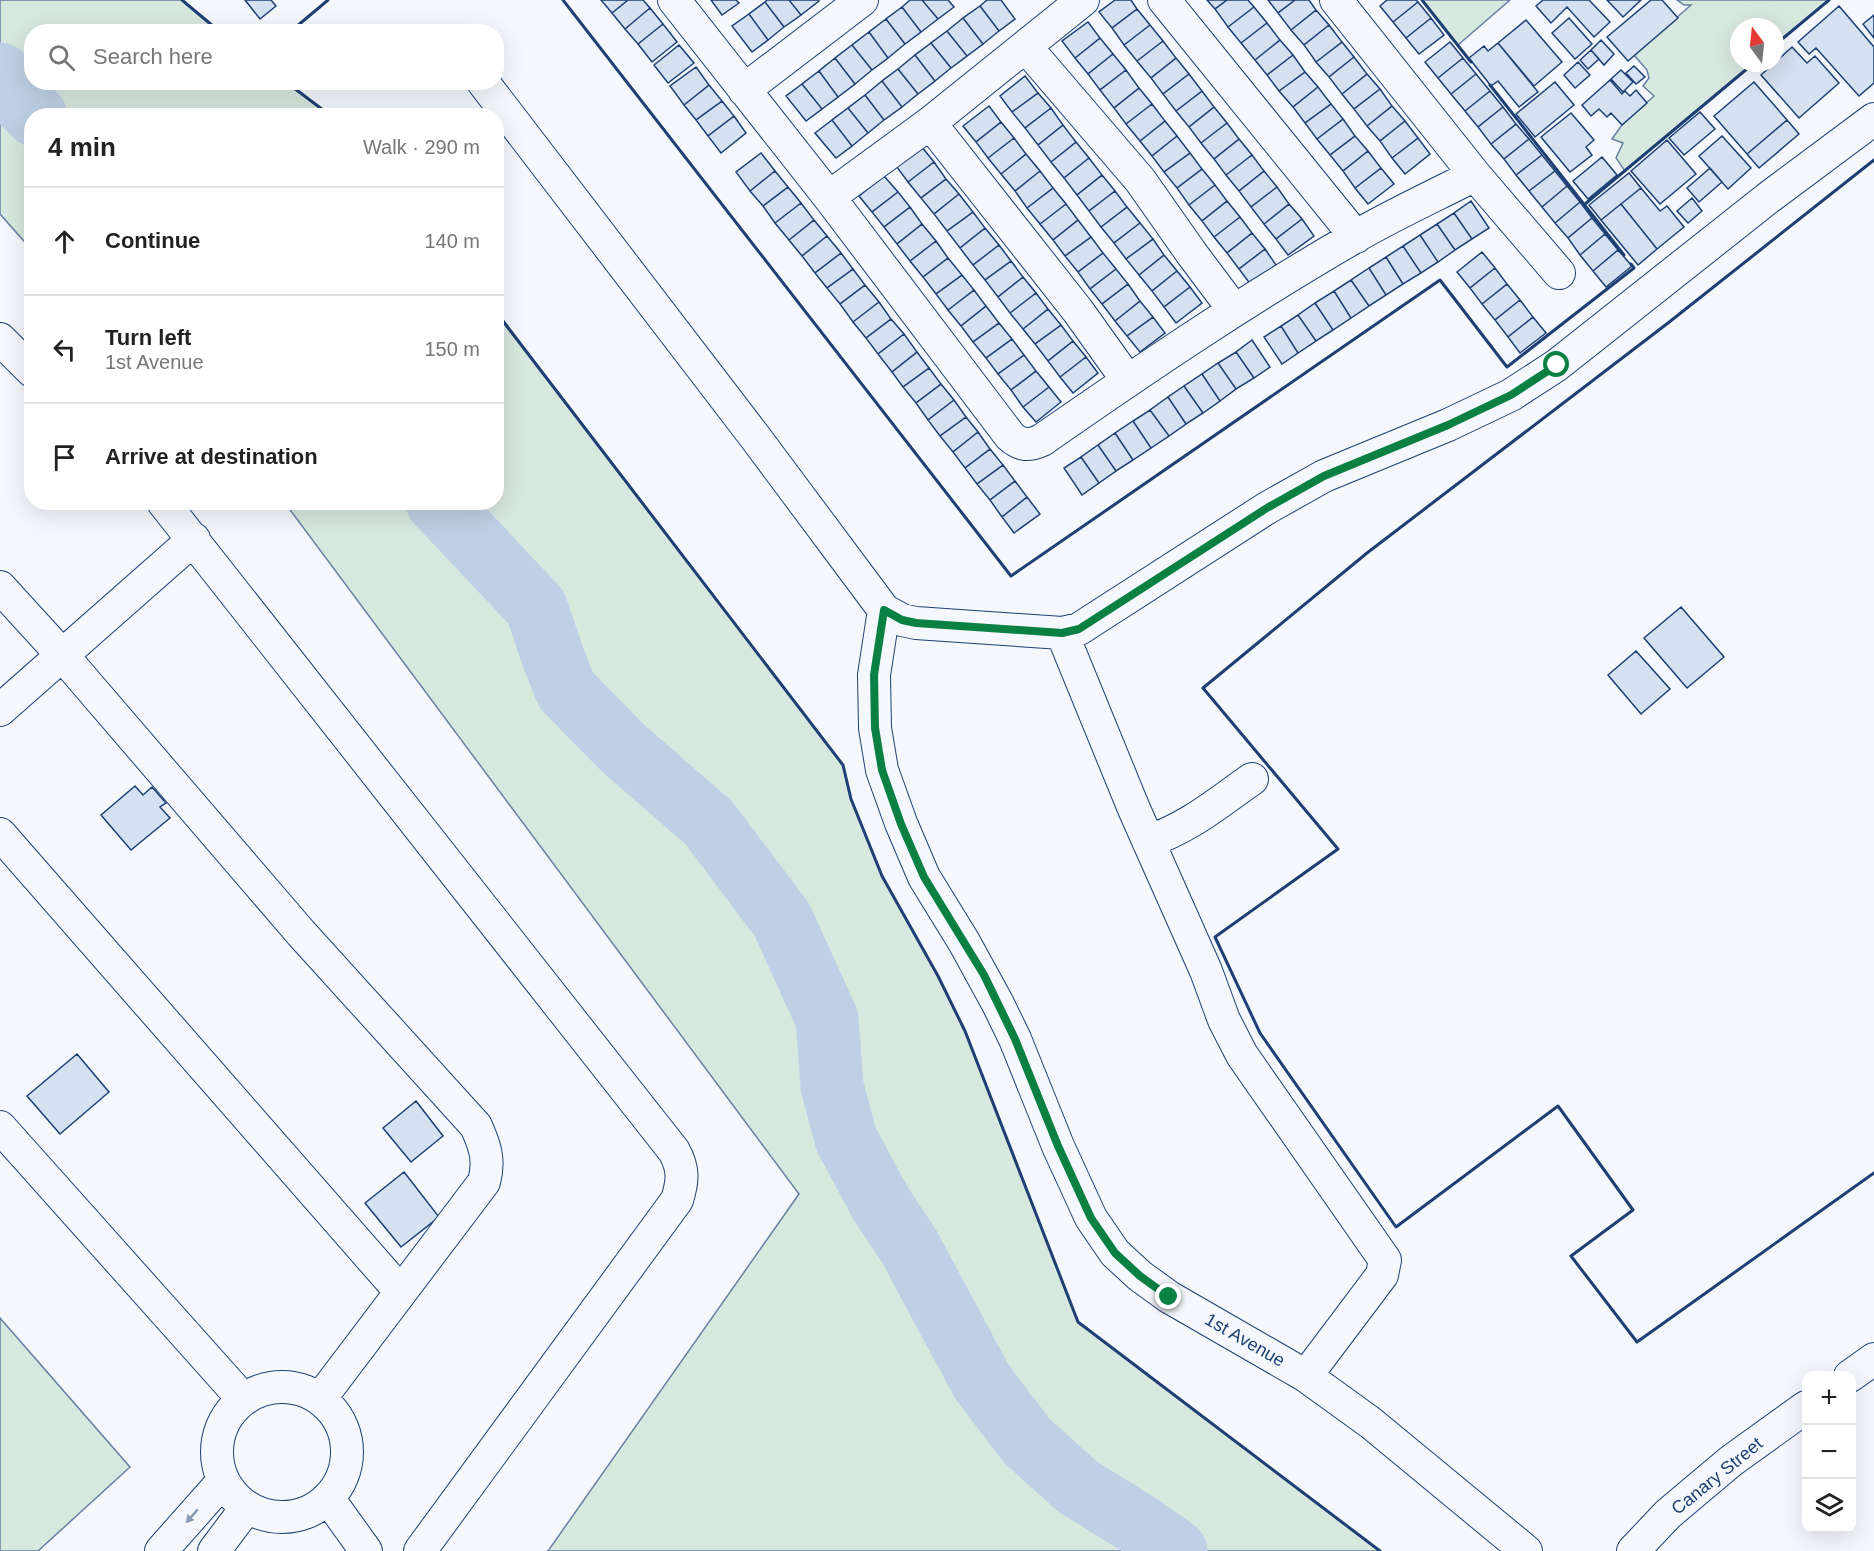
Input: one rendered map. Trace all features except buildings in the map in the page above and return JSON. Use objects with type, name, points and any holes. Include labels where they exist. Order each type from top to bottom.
[{"type":"street","points":[[674,0],[829,197],[1010,436],[1019,444],[1031,445],[1042,440],[1234,310],[1356,237],[1475,175]]},
{"type":"street","points":[[744,90],[862,0]]},
{"type":"street","points":[[829,197],[930,123],[1083,0]]},
{"type":"street","points":[[1164,0],[1356,237]]},
{"type":"street","points":[[1336,0],[1475,175],[1559,273]]},
{"type":"street","points":[[1026,47],[1140,180],[1234,310]]},
{"type":"street","points":[[489,90],[503,108]]},
{"type":"street","points":[[504,109],[734,409],[884,610],[902,620],[916,623],[1062,633],[1079,629],[1267,508],[1324,476],[1448,425],[1511,395],[1557,365],[1768,198],[1874,119]]},
{"type":"street","points":[[930,123],[1078,312],[1128,381]]},
{"type":"street","points":[[0,339],[24,363]]},
{"type":"street","points":[[170,510],[674,1151],[681,1163],[682,1176],[677,1200],[420,1551]]},
{"type":"street","points":[[0,710],[194,539]]},
{"type":"street","points":[[0,587],[63,656],[301,933],[476,1126],[486,1150],[487,1169],[484,1182],[320,1399]]},
{"type":"street","name":"1st Avenue","points":[[884,610],[874,675],[875,728],[882,770],[901,824],[924,877],[964,942],[998,1004],[1091,1218],[1115,1253],[1140,1276],[1169,1297],[1306,1376],[1371,1423],[1526,1551]]},
{"type":"street","points":[[1062,633],[1134,809],[1206,971],[1224,1020],[1242,1054],[1385,1260],[1382,1275],[1306,1376]]},
{"type":"street","points":[[1148,841],[1169,834],[1252,779]]},
{"type":"street","points":[[0,834],[400,1291]]},
{"type":"street","points":[[0,1127],[243,1399]]},
{"type":"street","points":[[1856,1372],[1874,1359]]},
{"type":"street","points":[[273,1387],[289,1387],[306,1391],[320,1399],[333,1412],[343,1428],[347,1446],[346,1465],[339,1482],[328,1498],[298,1515],[280,1517],[263,1514],[247,1507],[233,1496],[223,1481],[217,1464],[216,1445],[221,1428],[230,1412],[243,1399],[257,1391],[273,1387]]},
{"type":"street","name":"Canary Street","points":[[1633,1551],[1668,1514],[1731,1461],[1802,1410]]},
{"type":"street","points":[[161,1551],[223,1481]]},
{"type":"street","points":[[328,1498],[366,1551]]},
{"type":"street","points":[[214,1551],[247,1507]]},
{"type":"shaded area","points":[[0,0],[182,0],[211,24],[24,24],[24,90],[296,90],[321,108],[24,108],[24,241],[0,214]]},
{"type":"shaded area","points":[[1422,0],[1510,0],[1458,45]]},
{"type":"shaded area","points":[[1677,0],[1829,0],[1784,38],[1784,18],[1730,18],[1730,72],[1743,72],[1625,171],[1616,158],[1623,143],[1612,139],[1622,125],[1654,96],[1643,86],[1649,78],[1647,70],[1634,55],[1691,5],[1684,5]]},
{"type":"shaded area","points":[[504,321],[843,765],[851,799],[882,876],[938,976],[965,1031],[1078,1322],[1380,1551],[548,1551],[799,1194],[290,510],[504,510]]},
{"type":"shaded area","points":[[0,1318],[130,1467],[38,1551],[0,1551]]},
{"type":"waterway","points":[[0,74],[28,108]]},
{"type":"waterway","points":[[445,510],[536,607],[566,690],[624,749],[709,823],[782,920],[827,1019],[832,1086],[846,1139],[881,1204],[909,1246],[982,1382],[1027,1441],[1078,1487],[1138,1524],[1176,1551]]},
{"type":"wall","points":[[182,0],[210,24]]},
{"type":"wall","points":[[300,24],[328,0]]},
{"type":"wall","points":[[563,0],[1011,576],[1440,280],[1507,367],[1634,268],[1631,264]]},
{"type":"wall","points":[[1422,0],[1471,62]]},
{"type":"wall","points":[[1784,38],[1829,0]]},
{"type":"wall","points":[[1585,204],[1743,72]]},
{"type":"wall","points":[[1490,85],[1624,255]]},
{"type":"wall","points":[[297,90],[320,108]]},
{"type":"wall","points":[[1874,160],[1668,323],[1367,553],[1203,688],[1338,849],[1215,937],[1260,1033],[1396,1227],[1558,1106],[1633,1210],[1571,1256],[1637,1342],[1874,1173]]},
{"type":"wall","points":[[504,322],[843,765],[851,799],[882,876],[938,976],[965,1031],[1078,1322],[1380,1551]]},
{"type":"route","points":[[1169,1297],[1140,1276],[1115,1253],[1091,1218],[1058,1146],[1015,1039],[984,975],[924,877],[901,824],[882,770],[875,728],[874,675],[884,610],[902,620],[916,623],[1071,632],[1267,508],[1324,476],[1448,425],[1511,395],[1557,365]]}]
